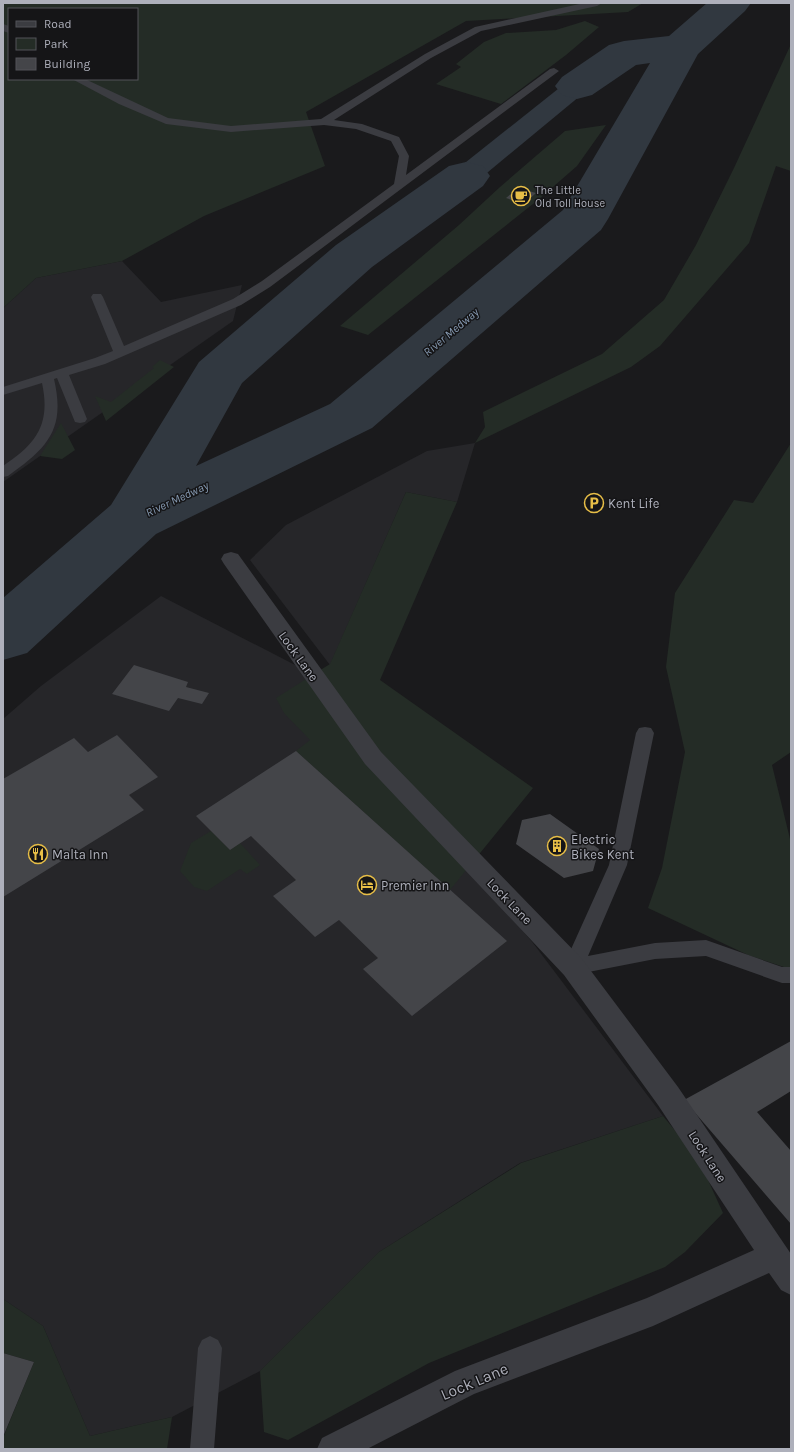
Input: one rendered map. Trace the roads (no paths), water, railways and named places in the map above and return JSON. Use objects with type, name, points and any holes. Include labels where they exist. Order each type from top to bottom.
[{"type":"street","name":"Lock Lane","points":[[231,558],[283,634],[373,758],[573,967],[668,1096],[773,1256],[791,1280]]},
{"type":"street","name":"Lock Lane","points":[[333,1449],[466,1382],[653,1311],[773,1256]]},
{"type":"lane","points":[[324,122],[428,56],[478,29],[596,3]]},
{"type":"lane","points":[[3,391],[100,361],[237,302],[266,284],[554,71]]},
{"type":"lane","points":[[79,80],[166,121],[231,129],[324,122],[358,126],[395,139],[404,156],[399,186]]},
{"type":"lane","points":[[97,297],[120,352]]},
{"type":"lane","points":[[62,373],[80,419]]},
{"type":"lane","points":[[3,473],[31,454],[49,429],[52,404],[47,377]]},
{"type":"lane","points":[[573,967],[618,865],[645,733]]},
{"type":"lane","points":[[573,967],[655,951],[706,948],[782,975],[791,975]]},
{"type":"lane","points":[[202,1449],[210,1348]]},
{"type":"waterway","name":"River Medway","points":[[681,47],[731,3]]},
{"type":"waterway","name":"River Medway","points":[[134,519],[351,416],[583,219],[681,47]]},
{"type":"waterway","name":"River Medway","points":[[577,86],[624,54],[681,47]]},
{"type":"waterway","name":"River Medway","points":[[466,176],[577,86]]},
{"type":"waterway","name":"River Medway","points":[[134,519],[219,374],[354,256],[466,176]]},
{"type":"waterway","name":"River Medway","points":[[3,636],[134,519]]},
{"type":"place","name":"The Little Old Toll House","points":[[521,196]]},
{"type":"place","name":"Kent Life","points":[[594,503]]},
{"type":"place","name":"Electric Bikes Kent","points":[[557,846]]},
{"type":"place","name":"Malta Inn","points":[[38,854]]},
{"type":"place","name":"Premier Inn","points":[[367,885]]}]
